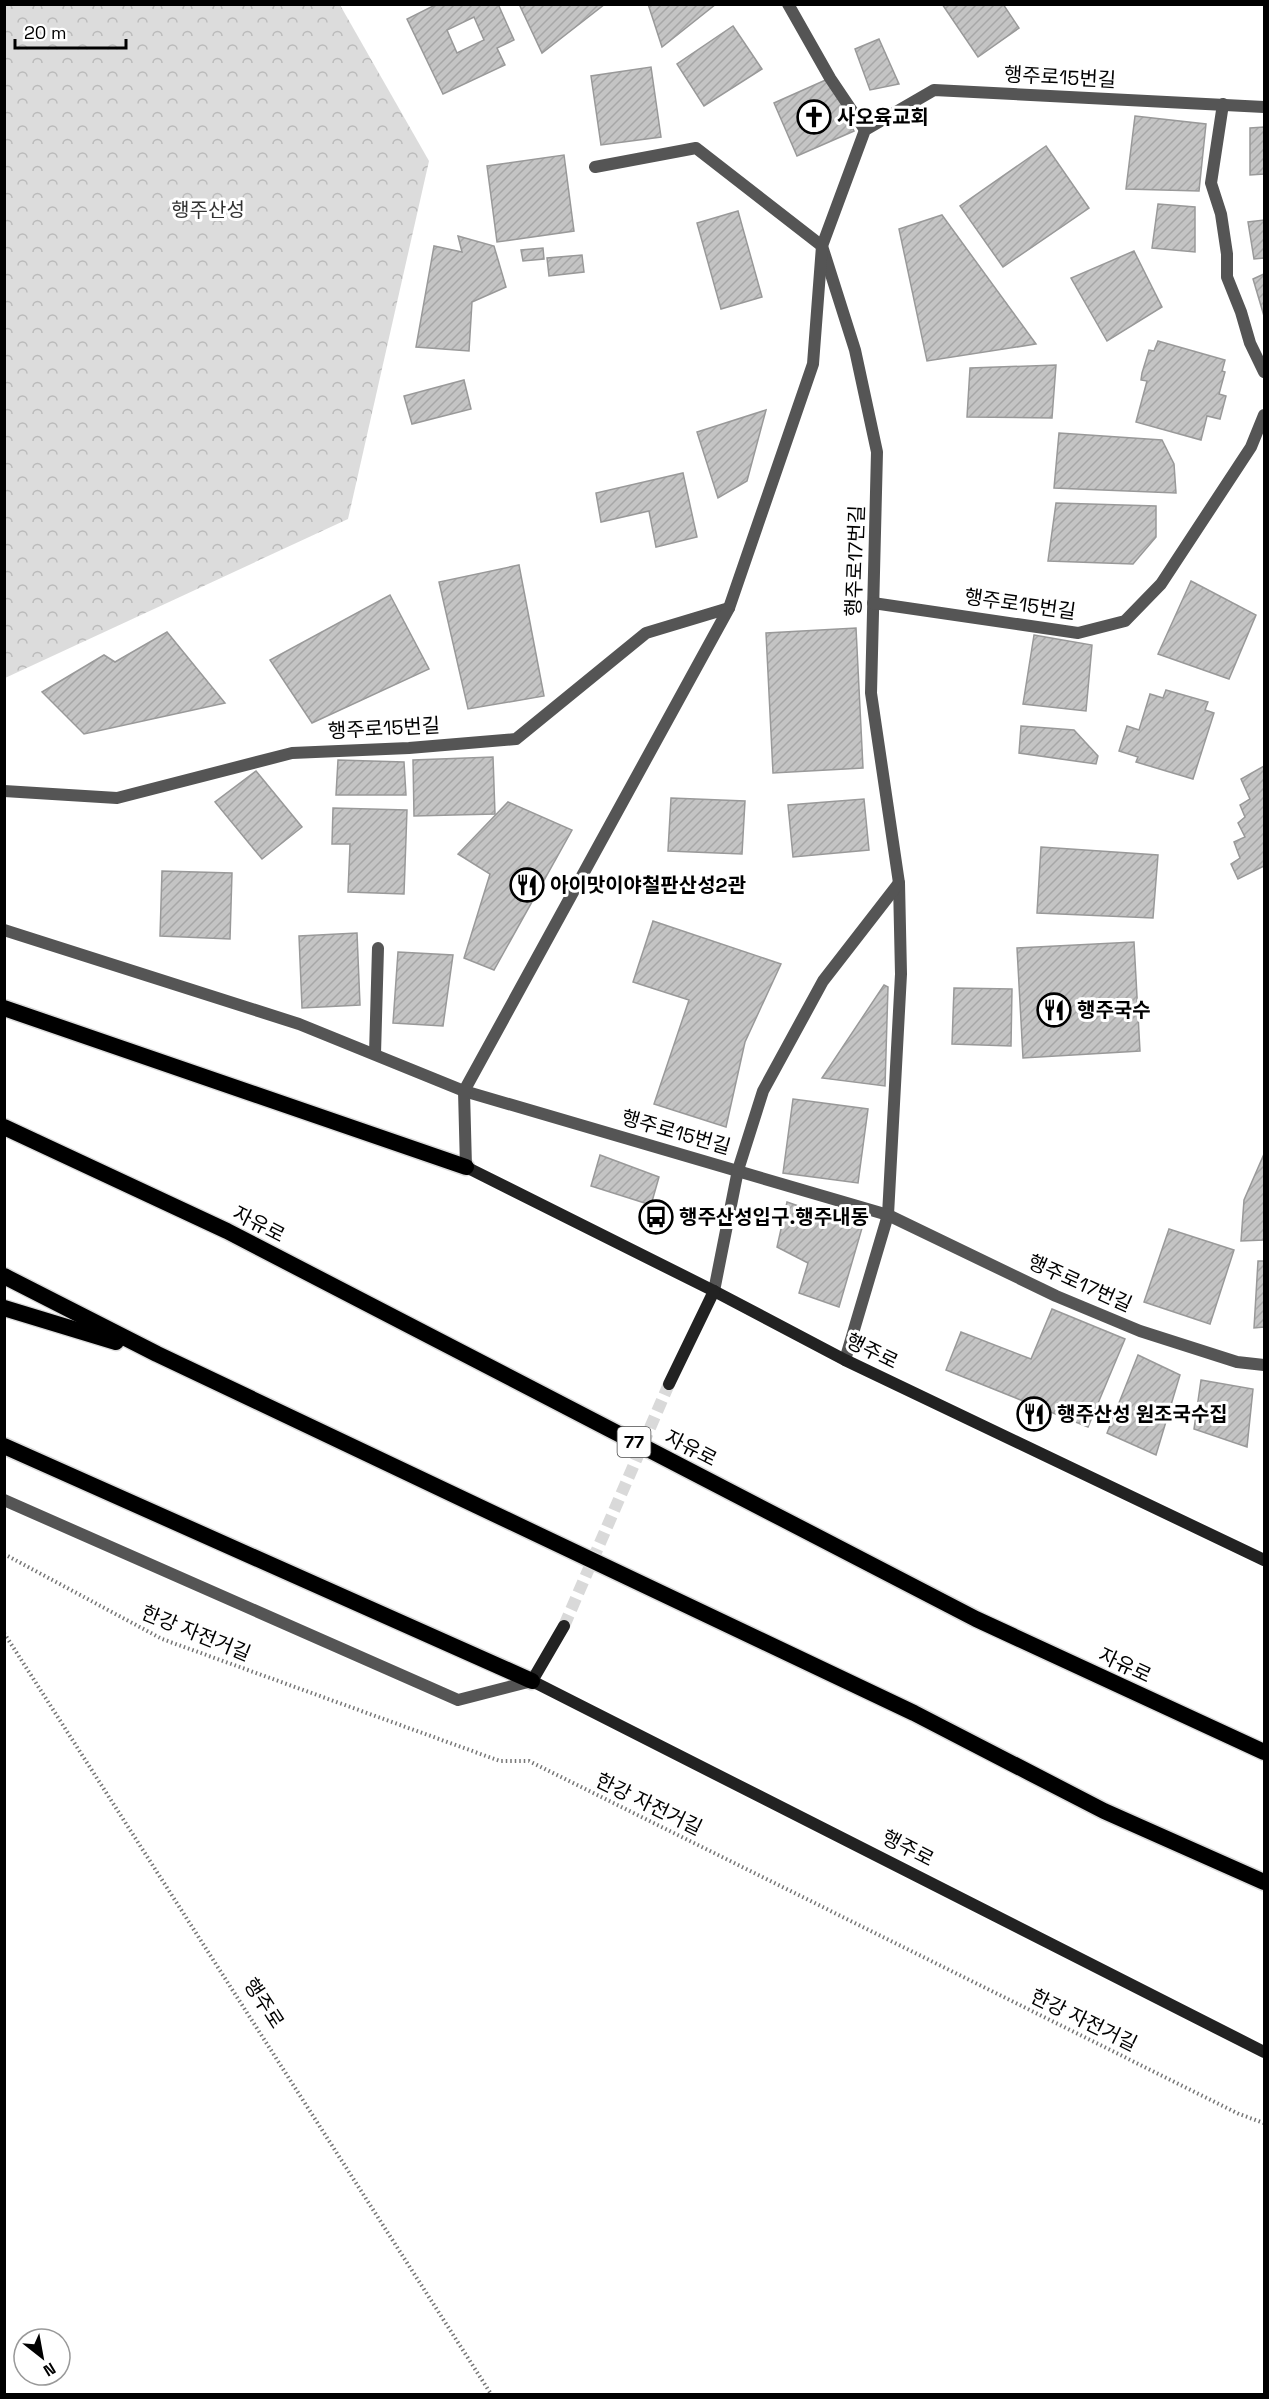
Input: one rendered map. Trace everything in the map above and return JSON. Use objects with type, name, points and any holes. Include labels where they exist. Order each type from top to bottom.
[{"type":"highway","points":[[4,1008],[466,1167]]},
{"type":"highway","name":"자유로","points":[[4,1127],[227,1231],[976,1619],[1264,1752]]},
{"type":"highway","points":[[4,1275],[157,1354],[914,1713],[1104,1811],[1264,1882]]},
{"type":"highway","points":[[4,1308],[157,1354]]},
{"type":"highway","points":[[4,1446],[532,1681]]},
{"type":"main road","name":"행주로","points":[[466,1167],[714,1291],[845,1360],[1264,1560]]},
{"type":"main road","points":[[669,1384],[714,1291]]},
{"type":"main road","points":[[532,1681],[564,1626]]},
{"type":"main road","name":"행주로","points":[[532,1681],[1264,2052]]},
{"type":"street","points":[[466,1167],[464,1091],[729,608],[813,364],[822,246],[865,130],[830,78],[788,4]]},
{"type":"street","name":"행주로15번길","points":[[865,130],[934,90],[1264,107]]},
{"type":"street","points":[[1223,104],[1211,183],[1221,214],[1227,254],[1227,277],[1250,343],[1264,372]]},
{"type":"street","points":[[595,167],[696,148],[822,246]]},
{"type":"street","name":"행주로17번길","points":[[822,246],[855,350],[878,452],[871,693],[899,883],[901,974],[888,1215]]},
{"type":"street","name":"행주로15번길","points":[[873,603],[1078,633],[1125,621],[1161,584],[1251,447],[1264,415]]},
{"type":"street","name":"행주로15번길","points":[[4,791],[117,798],[292,753],[516,739],[646,633],[729,608]]},
{"type":"street","points":[[714,1291],[738,1170],[763,1091],[823,981],[899,883]]},
{"type":"street","name":"행주로15번길","points":[[4,930],[299,1024],[464,1091],[738,1170]]},
{"type":"street","points":[[375,1054],[378,948]]},
{"type":"street","name":"행주로17번길","points":[[738,1170],[888,1215],[1056,1296],[1140,1331],[1237,1362],[1264,1365]]},
{"type":"street","points":[[845,1360],[888,1215]]},
{"type":"street","points":[[4,1500],[458,1700],[532,1681]]},
{"type":"path","name":"한강 자전거길","points":[[4,1554],[162,1639],[500,1761],[529,1761],[1239,2114],[1264,2123]]},
{"type":"path","name":"행주로","points":[[4,1633],[491,2394]]},
{"type":"green space","name":"행주산성","points":[[4,5],[340,5],[429,161],[348,519],[5,678]]},
{"type":"building","points":[[437,4],[498,4],[514,40],[497,48],[505,65],[443,94],[407,19]],"holes":[[[474,17],[484,40],[457,53],[447,30]]]},
{"type":"building","points":[[519,4],[605,4],[542,53]]},
{"type":"building","points":[[648,4],[716,4],[662,47]]},
{"type":"building","points":[[942,4],[1003,4],[1019,28],[978,57]]},
{"type":"building","points":[[733,26],[762,69],[704,106],[677,64]]},
{"type":"building","points":[[879,39],[899,84],[870,90],[855,49]]},
{"type":"building","points":[[651,67],[661,137],[601,145],[591,76]]},
{"type":"building","name":"사오육교회","points":[[830,78],[854,131],[797,156],[774,103]]},
{"type":"building","points":[[1135,116],[1206,124],[1199,191],[1126,189]]},
{"type":"building","points":[[1264,127],[1264,174],[1250,175],[1250,128]]},
{"type":"building","points":[[1046,146],[1089,208],[1003,267],[960,206]]},
{"type":"building","points":[[564,155],[574,231],[497,242],[487,166]]},
{"type":"building","points":[[1158,204],[1195,207],[1195,252],[1152,248]]},
{"type":"building","points":[[738,211],[762,297],[721,309],[697,223]]},
{"type":"building","points":[[942,215],[1036,344],[927,361],[899,229]]},
{"type":"building","points":[[1264,220],[1264,258],[1254,259],[1248,222]]},
{"type":"building","points":[[458,236],[494,246],[506,287],[472,302],[469,351],[416,347],[434,246],[462,252]]},
{"type":"building","points":[[543,248],[544,259],[523,261],[521,250]]},
{"type":"building","points":[[1134,251],[1162,307],[1107,341],[1071,278]]},
{"type":"building","points":[[582,255],[584,272],[549,276],[547,258]]},
{"type":"building","points":[[1264,274],[1264,316],[1253,279]]},
{"type":"building","points":[[1158,341],[1225,360],[1222,371],[1225,372],[1219,394],[1226,396],[1220,419],[1207,416],[1201,440],[1136,422],[1147,381],[1141,380],[1142,373],[1149,350],[1154,351]]},
{"type":"building","points":[[1056,365],[1052,418],[967,417],[970,368]]},
{"type":"building","points":[[464,380],[471,409],[412,424],[404,396]]},
{"type":"building","points":[[766,410],[747,481],[718,498],[697,432]]},
{"type":"building","points":[[1059,433],[1162,440],[1174,464],[1176,493],[1054,488]]},
{"type":"building","points":[[683,473],[697,537],[656,547],[649,511],[601,522],[596,493]]},
{"type":"building","points":[[1056,503],[1156,506],[1156,537],[1133,564],[1048,561]]},
{"type":"building","points":[[519,565],[544,696],[468,709],[439,582]]},
{"type":"building","points":[[1191,581],[1256,615],[1229,679],[1158,654]]},
{"type":"building","points":[[390,595],[429,669],[312,723],[270,660]]},
{"type":"building","points":[[856,628],[863,768],[773,773],[766,633]]},
{"type":"building","points":[[167,632],[225,703],[84,734],[42,692],[104,655],[115,662]]},
{"type":"building","points":[[1034,635],[1092,645],[1086,711],[1023,704]]},
{"type":"building","points":[[1166,690],[1208,702],[1205,710],[1214,713],[1193,779],[1136,762],[1138,757],[1119,751],[1127,726],[1139,730],[1150,694],[1163,698]]},
{"type":"building","points":[[1021,726],[1074,730],[1098,756],[1096,764],[1019,753]]},
{"type":"building","points":[[493,757],[495,814],[414,816],[413,760]]},
{"type":"building","points":[[338,760],[404,762],[406,795],[336,795]]},
{"type":"building","points":[[1264,766],[1264,866],[1238,879],[1231,864],[1240,858],[1234,842],[1245,837],[1238,823],[1245,817],[1240,805],[1250,799],[1241,779]]},
{"type":"building","points":[[256,771],[302,827],[262,859],[215,802]]},
{"type":"building","points":[[671,798],[745,801],[742,854],[668,851]]},
{"type":"building","points":[[864,799],[869,850],[793,857],[788,805]]},
{"type":"building","points":[[508,802],[572,830],[494,970],[464,958],[490,874],[458,854]]},
{"type":"building","points":[[333,808],[407,810],[404,894],[348,892],[350,844],[332,844]]},
{"type":"building","points":[[1041,847],[1158,855],[1153,918],[1037,913]]},
{"type":"building","points":[[162,871],[232,873],[230,939],[160,936]]},
{"type":"building","points":[[653,921],[781,964],[745,1042],[726,1127],[654,1104],[689,1000],[633,982]]},
{"type":"building","points":[[357,933],[360,1005],[302,1008],[299,936]]},
{"type":"building","points":[[1134,942],[1140,1051],[1023,1058],[1017,948]]},
{"type":"building","points":[[398,952],[453,955],[443,1026],[393,1023]]},
{"type":"building","points":[[884,985],[888,987],[885,1086],[822,1078]]},
{"type":"building","points":[[954,988],[1012,989],[1011,1046],[952,1044]]},
{"type":"building","points":[[793,1099],[868,1109],[858,1183],[783,1173]]},
{"type":"building","points":[[1264,1154],[1264,1240],[1241,1241],[1244,1200]]},
{"type":"building","points":[[600,1155],[659,1177],[651,1205],[591,1186]]},
{"type":"building","points":[[787,1202],[862,1228],[839,1307],[799,1293],[808,1263],[777,1247]]},
{"type":"building","points":[[1169,1229],[1234,1250],[1210,1324],[1144,1302]]},
{"type":"building","points":[[1258,1261],[1264,1261],[1264,1327],[1254,1328]]},
{"type":"building","points":[[1052,1309],[1125,1339],[1088,1427],[946,1370],[961,1332],[1031,1359]]},
{"type":"building","points":[[1138,1355],[1180,1375],[1156,1455],[1107,1433]]},
{"type":"building","points":[[1201,1380],[1253,1389],[1247,1447],[1194,1429]]},
{"type":"tunnel","points":[[564,1626],[669,1384]]},
{"type":"place","name":"사오육교회","points":[[814,117]]},
{"type":"place","name":"아이맛이야철판산성2관","points":[[527,885]]},
{"type":"place","name":"행주국수","points":[[1054,1010]]},
{"type":"place","name":"행주산성입구.행주내동","points":[[656,1217]]},
{"type":"place","name":"행주산성 원조국수집","points":[[1034,1414]]}]
